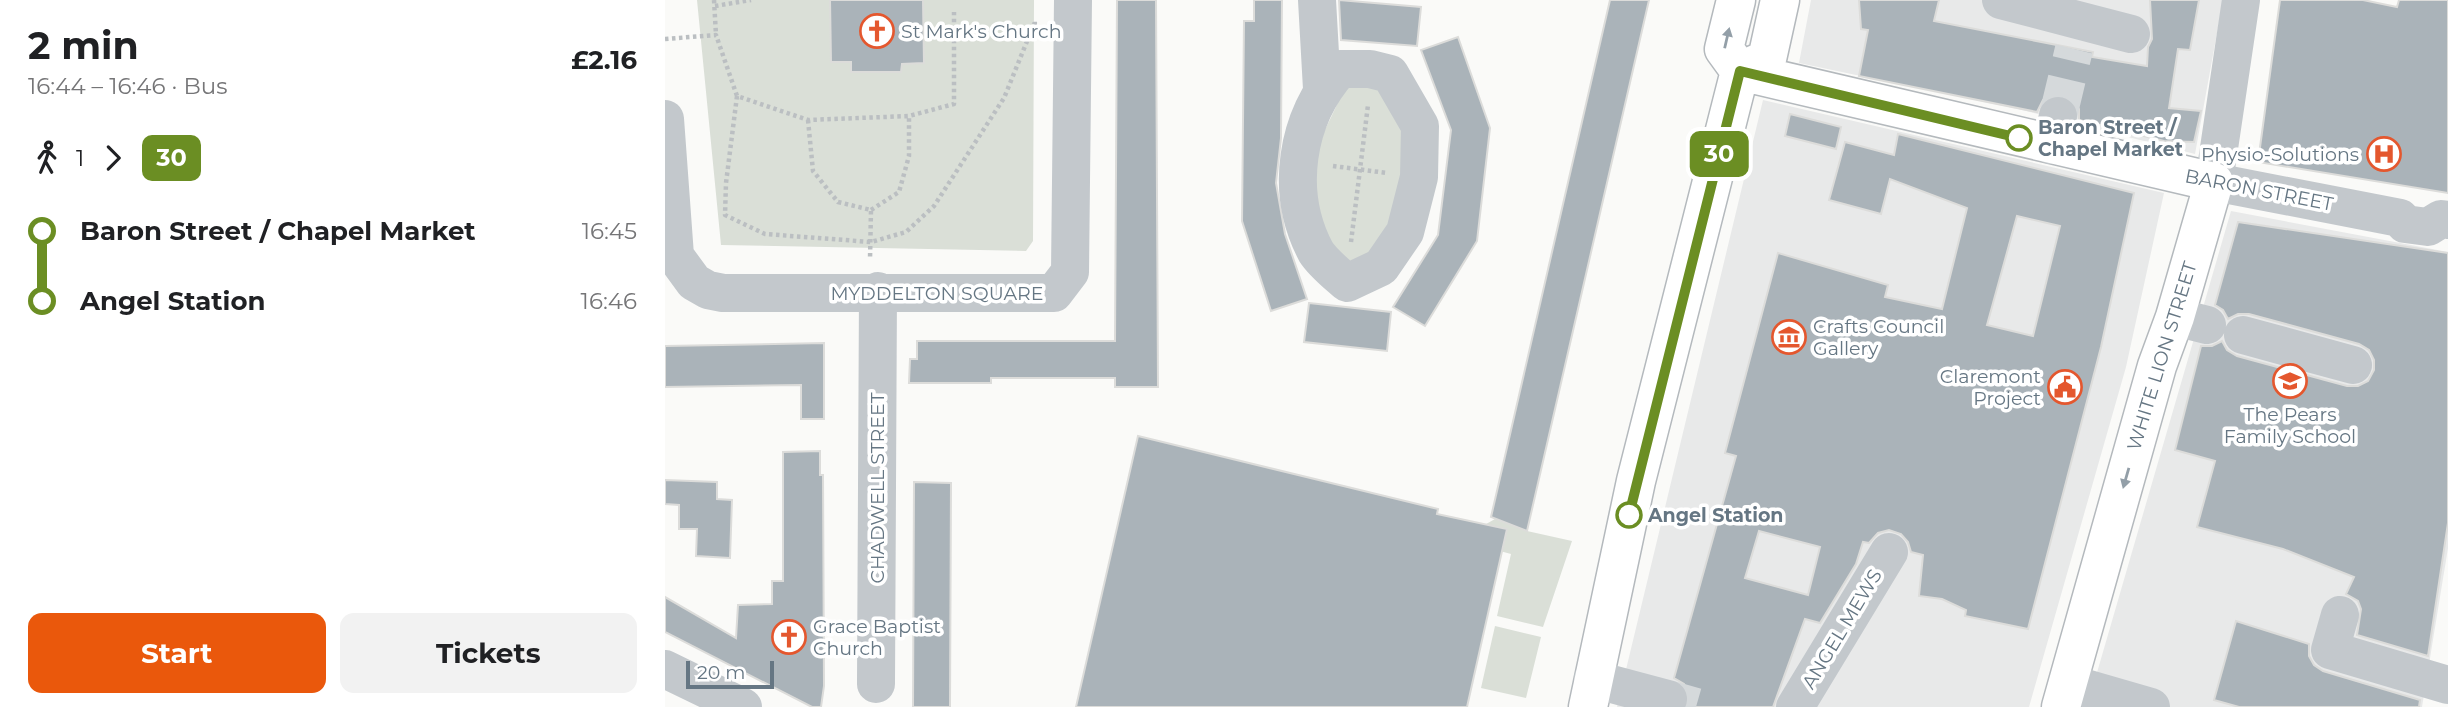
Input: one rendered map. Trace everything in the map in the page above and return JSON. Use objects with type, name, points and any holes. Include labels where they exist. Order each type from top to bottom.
[{"type":"highway","points":[[1736,0],[1724,49],[1740,71]]},
{"type":"highway","points":[[1740,71],[1767,59],[1780,0]]},
{"type":"highway","points":[[1590,693],[1636,481],[1740,71]]},
{"type":"highway","name":"BARON STREET","points":[[1740,71],[2054,131],[2214,182]]},
{"type":"highway","name":"WHITE LION STREET","points":[[2064,695],[2157,366],[2209,325],[2214,182]]},
{"type":"street","points":[[1317,0],[1322,89]]},
{"type":"street","points":[[2001,0],[2077,35],[2131,34]]},
{"type":"street","name":"WHITE LION STREET","points":[[2214,182],[2241,0]]},
{"type":"street","name":"MYDDELTON SQUARE","points":[[665,119],[675,256],[694,282],[708,290],[1055,293],[1070,272],[1073,13]]},
{"type":"street","points":[[1340,69],[1370,69],[1390,74],[1420,126],[1419,177],[1405,232],[1381,267],[1347,283],[1317,254],[1300,210],[1297,166],[1306,125],[1322,89],[1340,69]]},
{"type":"street","name":"BARON STREET","points":[[2214,182],[2400,218],[2405,224],[2428,227],[2441,219],[2448,220]]},
{"type":"street","name":"CHADWELL STREET","points":[[876,684],[878,291]]},
{"type":"street","points":[[2209,325],[2353,365]]},
{"type":"street","name":"ANGEL MEWS","points":[[1795,707],[1889,552]]},
{"type":"street","points":[[2340,615],[2330,650],[2448,685]]},
{"type":"street","points":[[665,669],[743,707]]},
{"type":"street","points":[[1590,693],[1668,699]]},
{"type":"street","points":[[2064,695],[2151,707]]},
{"type":"path","points":[[751,0],[714,3],[716,35],[737,96],[726,183],[725,215],[765,234],[871,242],[907,232],[934,206],[1004,98],[1034,24],[1073,13]]},
{"type":"path","points":[[737,96],[808,120],[909,116],[954,104],[954,12]]},
{"type":"path","points":[[665,38],[716,35]]},
{"type":"path","points":[[1347,283],[1362,170],[1370,69]]},
{"type":"path","points":[[808,120],[813,171],[838,202],[871,210],[899,191],[909,156],[909,116]]},
{"type":"path","points":[[1297,166],[1309,163],[1419,177]]},
{"type":"path","points":[[870,250],[871,210]]},
{"type":"shaded area","points":[[697,0],[1034,0],[1033,241],[1026,251],[721,245]]},
{"type":"shaded area","points":[[1811,0],[2223,0],[2195,154],[2018,109],[1799,63]]},
{"type":"shaded area","points":[[1370,83],[1392,96],[1407,130],[1397,218],[1373,252],[1348,262],[1324,245],[1309,163],[1345,88]]},
{"type":"shaded area","points":[[1763,100],[2164,193],[2126,367],[2029,707],[1617,707]]},
{"type":"shaded area","points":[[2231,211],[2448,252],[2448,548],[2422,707],[2087,707]]},
{"type":"shaded area","points":[[1495,519],[1527,531],[1572,541],[1543,627],[1497,616],[1511,554],[1485,547],[1472,532]]},
{"type":"shaded area","points":[[1495,626],[1541,637],[1526,698],[1481,688]]},
{"type":"building","name":"St Mark's Church","points":[[830,0],[923,0],[924,63],[902,64],[901,72],[851,72],[851,62],[831,62]]},
{"type":"building","points":[[1117,0],[1156,0],[1158,387],[1115,387],[1115,378],[991,378],[991,383],[909,383],[910,359],[917,359],[917,341],[1115,341]]},
{"type":"building","points":[[1254,0],[1282,0],[1281,138],[1276,183],[1285,234],[1307,299],[1271,311],[1242,221],[1244,21],[1254,21]]},
{"type":"building","points":[[1339,0],[1421,7],[1417,46],[1341,40]]},
{"type":"building","points":[[1610,0],[1649,0],[1527,531],[1491,517]]},
{"type":"building","points":[[1859,0],[1939,0],[1934,21],[2093,52],[2092,57],[2147,66],[2148,47],[2152,39],[2150,0],[2199,0],[2190,50],[2178,49],[2169,108],[2201,111],[2194,142],[2164,141],[2079,120],[2079,109],[2074,101],[2062,95],[2051,95],[2043,100],[2037,112],[1859,76],[1868,30],[1861,29]]},
{"type":"building","points":[[2280,0],[2363,0],[2397,7],[2399,0],[2448,0],[2448,193],[2258,162]]},
{"type":"building","points":[[1458,37],[1490,128],[1477,241],[1425,326],[1393,307],[1438,235],[1451,130],[1421,50]]},
{"type":"building","points":[[1790,114],[1841,127],[1836,149],[1785,136]]},
{"type":"building","points":[[1898,134],[2134,193],[2101,347],[2028,629],[1965,616],[1966,610],[1942,599],[1919,596],[1923,555],[1911,552],[1908,542],[1901,534],[1889,530],[1878,533],[1869,543],[1863,542],[1856,564],[1820,623],[1805,619],[1773,707],[1688,707],[1689,693],[1684,684],[1674,678],[1736,456],[1725,453],[1778,253],[1888,285],[1885,297],[1942,309],[1967,208],[1890,179],[1881,214],[1829,200],[1845,142],[1894,155]],"holes":[[[2017,216],[2060,226],[2033,336],[1987,325]],[[1759,531],[1820,547],[1808,595],[1745,578]]]},
{"type":"building","points":[[2238,222],[2448,253],[2448,523],[2428,656],[2357,635],[2361,609],[2358,601],[2346,594],[2354,577],[2283,549],[2197,527],[2215,461],[2175,450],[2201,346],[2212,346],[2222,341],[2227,350],[2237,356],[2347,386],[2358,386],[2368,381],[2374,370],[2374,360],[2369,350],[2359,344],[2249,314],[2238,314],[2228,319],[2223,310],[2215,305]]},
{"type":"building","points":[[1309,303],[1391,312],[1387,351],[1304,342]]},
{"type":"building","points":[[824,343],[824,419],[801,419],[801,385],[665,387],[665,346]]},
{"type":"building","points":[[1138,436],[1438,509],[1437,514],[1507,529],[1467,707],[1076,707]]},
{"type":"building","points":[[820,451],[820,475],[823,475],[824,686],[821,707],[812,707],[665,632],[665,597],[736,638],[738,605],[772,604],[772,581],[783,581],[783,452]]},
{"type":"building","points":[[665,480],[717,482],[717,499],[732,500],[730,558],[696,556],[697,529],[679,529],[679,505],[665,504]]},
{"type":"building","points":[[914,482],[951,483],[950,707],[913,707]]},
{"type":"building","points":[[2236,621],[2309,644],[2309,656],[2314,665],[2323,671],[2420,700],[2419,707],[2239,707],[2214,700]]},
{"type":"tunnel","points":[[2058,116],[2074,49]]},
{"type":"tunnel","points":[[1668,699],[1696,707]]},
{"type":"bus line","name":"30","points":[[1629,515],[1740,71],[2019,138]]},
{"type":"place","name":"St Mark's Church","points":[[877,31]]},
{"type":"place","name":"Baron Street / Chapel Market","points":[[2019,138]]},
{"type":"place","name":"Physio-Solutions","points":[[2384,154]]},
{"type":"place","name":"Crafts Council Gallery","points":[[1789,337]]},
{"type":"place","name":"The Pears Family School","points":[[2290,381]]},
{"type":"place","name":"Claremont Project","points":[[2065,387]]},
{"type":"place","name":"Angel Station","points":[[1629,515]]},
{"type":"place","name":"Grace Baptist Church","points":[[789,637]]}]
